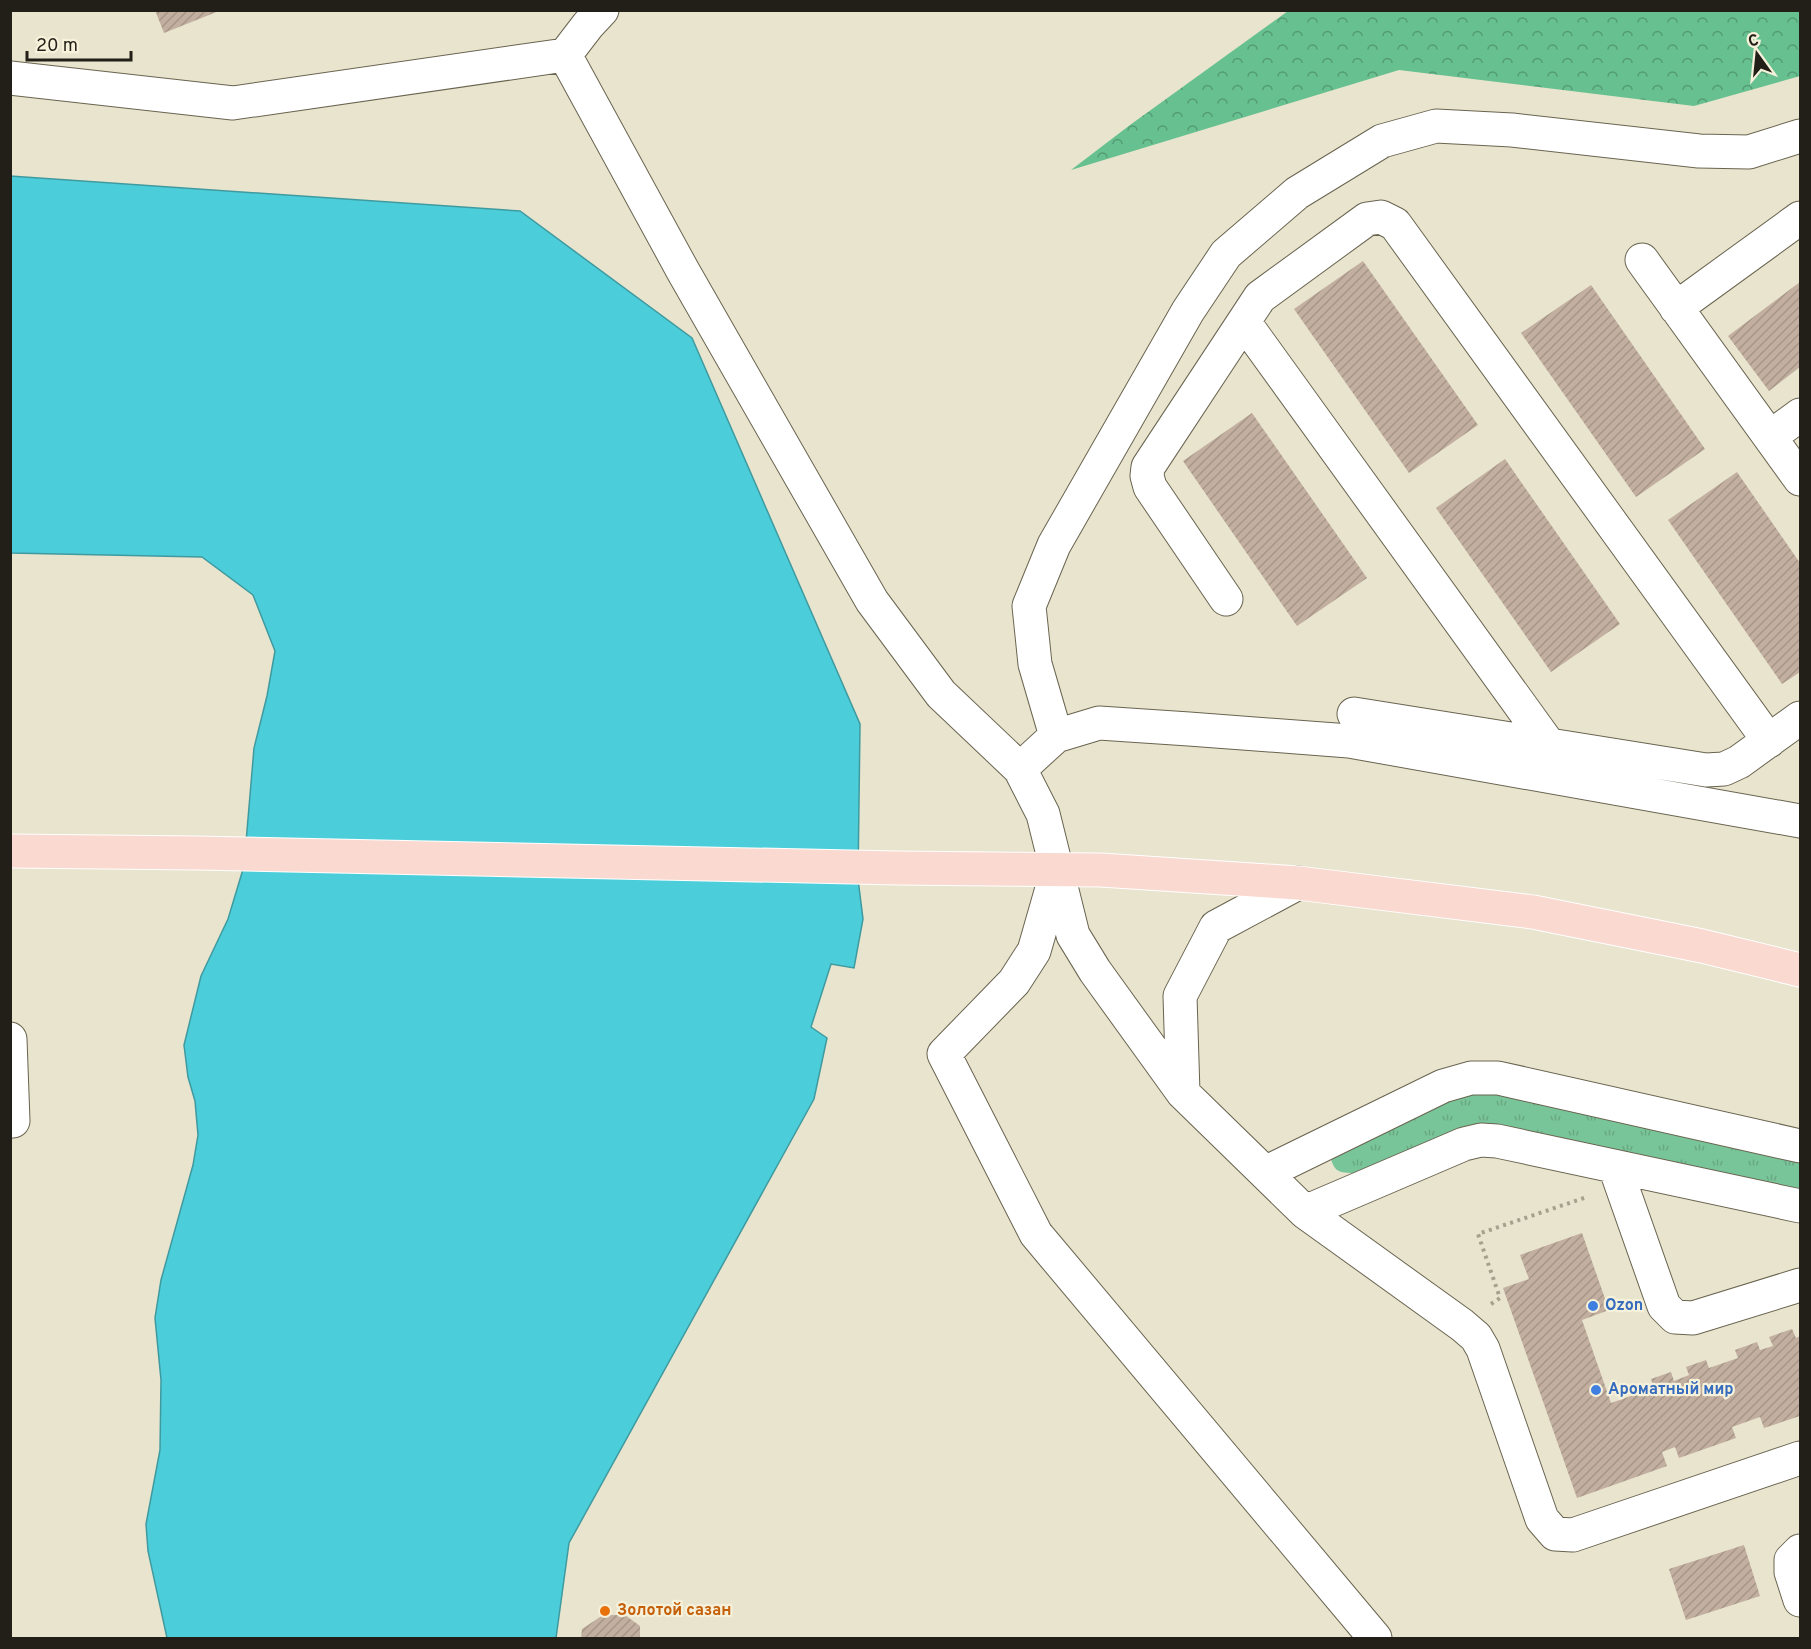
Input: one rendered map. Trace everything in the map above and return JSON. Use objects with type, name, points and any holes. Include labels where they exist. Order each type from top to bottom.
[{"type":"main road","points":[[10,851],[1101,870],[1298,883],[1533,912],[1702,946],[1800,970]]},
{"type":"street","points":[[10,78],[233,103],[565,55],[602,10]]},
{"type":"street","points":[[565,55],[683,271],[872,601],[941,694],[1020,769],[1043,814],[1073,936],[1095,971],[1183,1093],[1305,1212],[1462,1324],[1476,1337],[1483,1349],[1542,1519],[1555,1534],[1573,1535],[1800,1458]]},
{"type":"street","points":[[1056,736],[1035,664],[1029,606],[1054,545],[1188,311],[1226,254],[1297,193],[1382,141],[1436,126],[1512,130],[1699,151],[1749,152],[1800,136]]},
{"type":"street","points":[[1226,599],[1150,488],[1147,476],[1148,466],[1260,297],[1366,219],[1381,217],[1395,224],[1769,741]]},
{"type":"street","points":[[1676,308],[1800,218]]},
{"type":"street","points":[[1642,260],[1800,479]]},
{"type":"street","points":[[1244,322],[1549,745]]},
{"type":"street","points":[[1770,437],[1800,415]]},
{"type":"street","points":[[1354,714],[1706,770],[1724,769],[1739,762],[1800,718]]},
{"type":"street","points":[[1020,769],[1056,736],[1099,723],[1349,741],[1800,821]]},
{"type":"street","points":[[1058,870],[1034,951],[1014,982],[945,1054],[1036,1234],[1375,1638]]},
{"type":"street","points":[[1183,1093],[1180,996],[1216,927],[1298,883]]},
{"type":"street","points":[[10,1039],[13,1121]]},
{"type":"street","points":[[1265,1173],[1443,1086],[1471,1078],[1498,1078],[1800,1146]]},
{"type":"street","points":[[1305,1212],[1464,1144],[1480,1140],[1497,1141],[1618,1176],[1800,1206]]},
{"type":"street","points":[[1618,1176],[1664,1306],[1675,1317],[1693,1318],[1800,1285]]},
{"type":"street","points":[[1800,1551],[1791,1560],[1791,1572],[1800,1600]]},
{"type":"path","points":[[1462,1324],[1500,1298],[1478,1234],[1618,1176]]},
{"type":"green space","points":[[1288,11],[1800,11],[1800,76],[1694,106],[1399,70],[1071,170]]},
{"type":"green space","points":[[1481,1091],[1800,1157],[1800,1194],[1431,1141],[1353,1173],[1339,1171],[1332,1163],[1329,1153],[1445,1096]]},
{"type":"water","points":[[10,176],[520,211],[692,338],[860,724],[858,879],[863,919],[854,968],[831,964],[811,1027],[827,1038],[814,1099],[569,1543],[556,1638],[167,1638],[148,1551],[146,1524],[160,1450],[161,1380],[155,1318],[161,1280],[193,1165],[198,1135],[195,1101],[188,1077],[184,1045],[201,976],[228,919],[244,866],[254,748],[275,651],[253,595],[202,557],[11,553]]},
{"type":"building","points":[[155,10],[219,10],[219,11],[164,33]]},
{"type":"building","points":[[1363,261],[1478,425],[1409,473],[1294,309]]},
{"type":"building","points":[[1800,282],[1800,367],[1769,391],[1728,336]]},
{"type":"building","points":[[1591,285],[1705,449],[1636,497],[1521,333]]},
{"type":"building","points":[[1252,413],[1367,578],[1297,626],[1183,461]]},
{"type":"building","points":[[1505,459],[1620,624],[1551,672],[1436,508]]},
{"type":"building","points":[[1737,472],[1800,563],[1800,672],[1782,684],[1668,520]]},
{"type":"building","points":[[1582,1233],[1609,1310],[1582,1320],[1611,1403],[1654,1388],[1651,1379],[1671,1372],[1674,1381],[1689,1375],[1686,1367],[1706,1360],[1709,1368],[1738,1358],[1735,1350],[1757,1342],[1760,1350],[1773,1346],[1769,1337],[1792,1329],[1796,1338],[1800,1336],[1800,1416],[1764,1428],[1760,1417],[1732,1427],[1736,1438],[1679,1458],[1675,1447],[1662,1452],[1667,1466],[1577,1498],[1503,1288],[1529,1279],[1520,1255]]},
{"type":"building","points":[[1744,1545],[1760,1596],[1686,1620],[1669,1569]]},
{"type":"building","points":[[603,1615],[625,1615],[640,1626],[640,1638],[581,1638],[582,1629]]},
{"type":"place","name":"Ozon","points":[[1593,1306]]},
{"type":"place","name":"Ароматный мир","points":[[1596,1390]]},
{"type":"place","name":"Золотой сазан","points":[[605,1611]]}]
